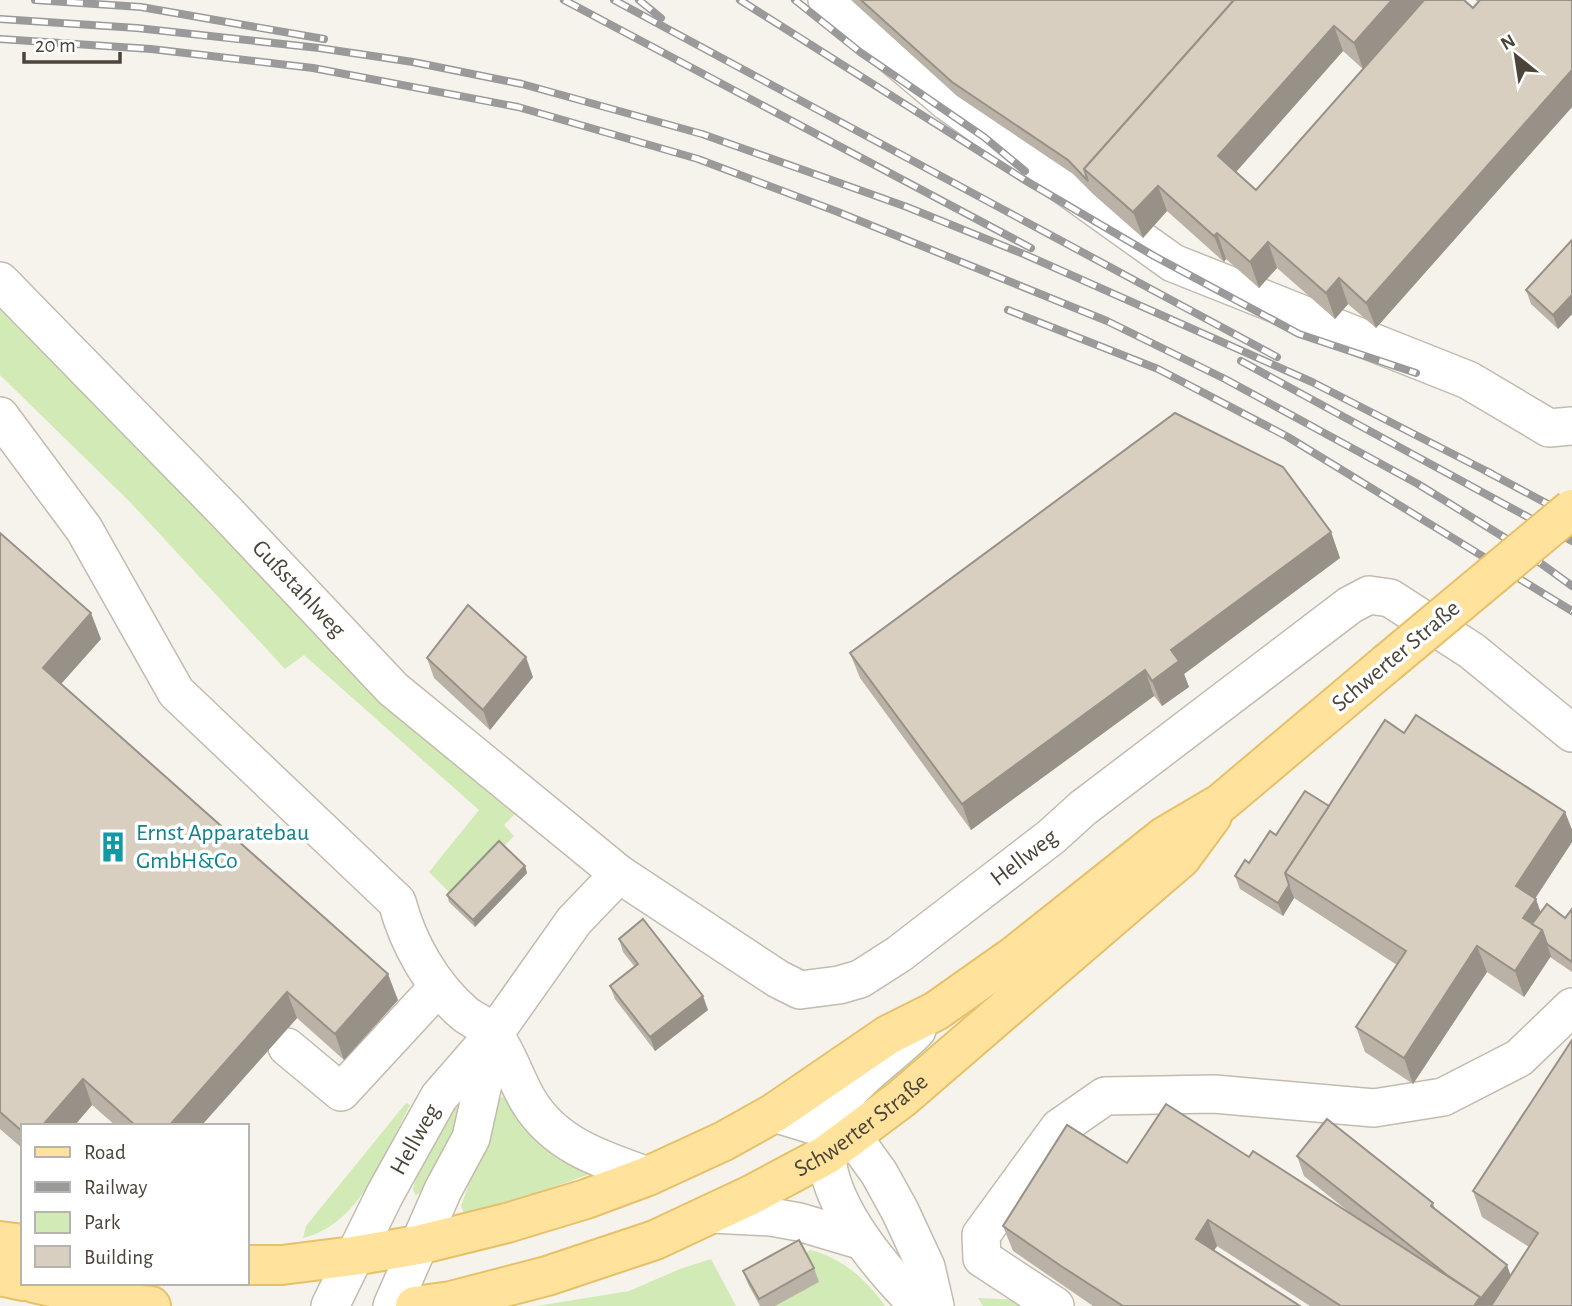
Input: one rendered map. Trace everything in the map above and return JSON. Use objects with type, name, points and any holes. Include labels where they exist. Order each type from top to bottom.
[{"type":"main road","name":"Schwerter Straße","points":[[248,1265],[282,1265],[354,1256],[418,1245],[507,1223],[586,1199],[688,1160],[774,1113],[888,1035],[936,1011],[1014,956],[1165,836],[1221,803],[1572,509]]},
{"type":"main road","name":"Schwerter Straße","points":[[415,1306],[452,1301],[547,1276],[655,1240],[712,1213],[835,1140],[901,1098],[1181,858],[1221,803]]},
{"type":"main road","points":[[0,1241],[21,1244]]},
{"type":"main road","points":[[0,1276],[21,1281]]},
{"type":"main road","points":[[43,1285],[136,1305]]},
{"type":"street","points":[[827,0],[948,102],[1172,263],[1468,380],[1549,428],[1572,426]]},
{"type":"street","name":"Gußstahlweg","points":[[0,281],[227,513],[393,689],[619,874]]},
{"type":"street","points":[[0,416],[84,529],[176,692],[397,902],[405,931],[438,987],[465,1014],[494,1034],[530,1104],[544,1123],[576,1148],[649,1176]]},
{"type":"street","name":"Hellweg","points":[[354,1256],[439,1097],[494,1034],[574,921],[619,874],[778,979],[800,990],[839,985],[860,979],[899,954],[1051,837],[1083,808],[1350,604],[1369,595],[1390,598],[1472,651],[1572,733]]},
{"type":"street","points":[[287,1047],[341,1092],[438,987]]},
{"type":"street","points":[[1055,1306],[982,1258],[981,1235],[1059,1128],[1105,1096],[1214,1094],[1374,1108],[1443,1097],[1519,1058],[1572,1007]]},
{"type":"street","points":[[919,1306],[898,1285],[863,1241],[836,1196],[835,1140],[838,1107],[853,1089],[936,1011]]},
{"type":"street","name":"Hellweg","points":[[418,1245],[471,1138],[494,1034]]},
{"type":"street","points":[[774,1113],[835,1140],[879,1173],[926,1268],[935,1306]]},
{"type":"street","points":[[712,1213],[771,1217],[863,1241]]},
{"type":"street","points":[[392,1306],[418,1245]]},
{"type":"street","points":[[330,1306],[354,1256]]},
{"type":"green space","points":[[0,301],[517,812],[504,825],[514,836],[454,897],[429,872],[479,810],[304,655],[285,669],[130,502],[0,375]]},
{"type":"green space","points":[[505,1096],[588,1171],[587,1175],[526,1197],[464,1213],[461,1206],[499,1099]]},
{"type":"green space","points":[[406,1103],[410,1105],[380,1165],[355,1203],[341,1218],[323,1230],[303,1238],[306,1226]]},
{"type":"green space","points":[[460,1106],[463,1110],[438,1170],[416,1195],[413,1190],[425,1157],[446,1119]]},
{"type":"green space","points":[[810,1250],[843,1264],[870,1287],[885,1306],[775,1306],[804,1254]]},
{"type":"green space","points":[[711,1259],[736,1306],[537,1306],[629,1291]]},
{"type":"green space","points":[[978,1298],[1026,1300],[1034,1306],[983,1306]]},
{"type":"building","points":[[861,0],[1234,0],[1084,169],[1088,181],[1068,160],[952,82]]},
{"type":"building","points":[[1234,0],[1392,0],[1354,43],[1334,26],[1218,156],[1256,190],[1424,0],[1464,0],[1473,8],[1480,0],[1572,0],[1572,70],[1366,303],[1339,278],[1326,293],[1268,242],[1250,262],[1217,233],[1214,236],[1158,186],[1133,212],[1084,169]]},
{"type":"building","points":[[1572,240],[1572,295],[1553,315],[1526,290]]},
{"type":"building","points":[[1175,413],[1283,467],[1331,532],[1171,650],[1179,661],[1152,681],[1145,670],[962,804],[850,653]]},
{"type":"building","name":"Ernst Apparatebau GmbH&Co","points":[[0,533],[91,613],[43,668],[388,974],[335,1034],[287,992],[171,1124],[134,1124],[83,1079],[44,1124],[21,1124],[21,1130],[0,1112]]},
{"type":"building","points":[[468,605],[526,657],[483,710],[427,658]]},
{"type":"building","points":[[1416,715],[1565,812],[1516,886],[1536,899],[1523,918],[1542,930],[1515,971],[1477,946],[1404,1058],[1356,1027],[1406,951],[1285,873],[1385,720],[1404,733]]},
{"type":"building","points":[[1305,791],[1329,806],[1285,873],[1289,885],[1278,903],[1235,876],[1245,860],[1249,863],[1270,831],[1276,835]]},
{"type":"building","points":[[499,841],[525,866],[473,920],[447,895]]},
{"type":"building","points":[[1547,904],[1565,918],[1572,909],[1572,962],[1547,944],[1542,930],[1532,924]]},
{"type":"building","points":[[643,919],[703,996],[650,1037],[610,986],[638,964],[619,939]]},
{"type":"building","points":[[1572,1040],[1572,1306],[1491,1306],[1538,1233],[1473,1191]]},
{"type":"building","points":[[1166,1104],[1249,1157],[1253,1151],[1480,1297],[1474,1306],[1341,1306],[1208,1220],[1196,1239],[1300,1306],[1123,1306],[1003,1226],[1067,1125],[1127,1163]]},
{"type":"building","points":[[1327,1119],[1507,1265],[1481,1298],[1447,1275],[1297,1156]]},
{"type":"building","points":[[799,1240],[814,1268],[759,1299],[743,1271]]},
{"type":"railway","points":[[35,0],[141,7],[324,39]]},
{"type":"railway","points":[[564,0],[1031,248]]},
{"type":"railway","points":[[614,0],[1277,357]]},
{"type":"railway","points":[[639,0],[661,18]]},
{"type":"railway","points":[[740,0],[1028,182],[1154,256],[1299,334],[1416,373]]},
{"type":"railway","points":[[795,0],[860,52],[984,137],[1025,171]]},
{"type":"railway","points":[[0,19],[137,28],[319,48],[413,62],[522,84],[702,134],[907,207],[1026,255],[1312,382],[1492,474]]},
{"type":"railway","points":[[0,39],[151,49],[313,68],[518,107],[698,159],[838,212],[1107,321],[1225,379],[1418,484],[1510,541],[1572,586]]},
{"type":"railway","points":[[1008,310],[1158,369],[1288,437],[1572,611]]},
{"type":"railway","points":[[1241,361],[1572,541]]},
{"type":"railway","points":[[1486,471],[1572,517]]},
{"type":"place","name":"Ernst Apparatebau GmbH&Co","points":[[113,847]]}]
